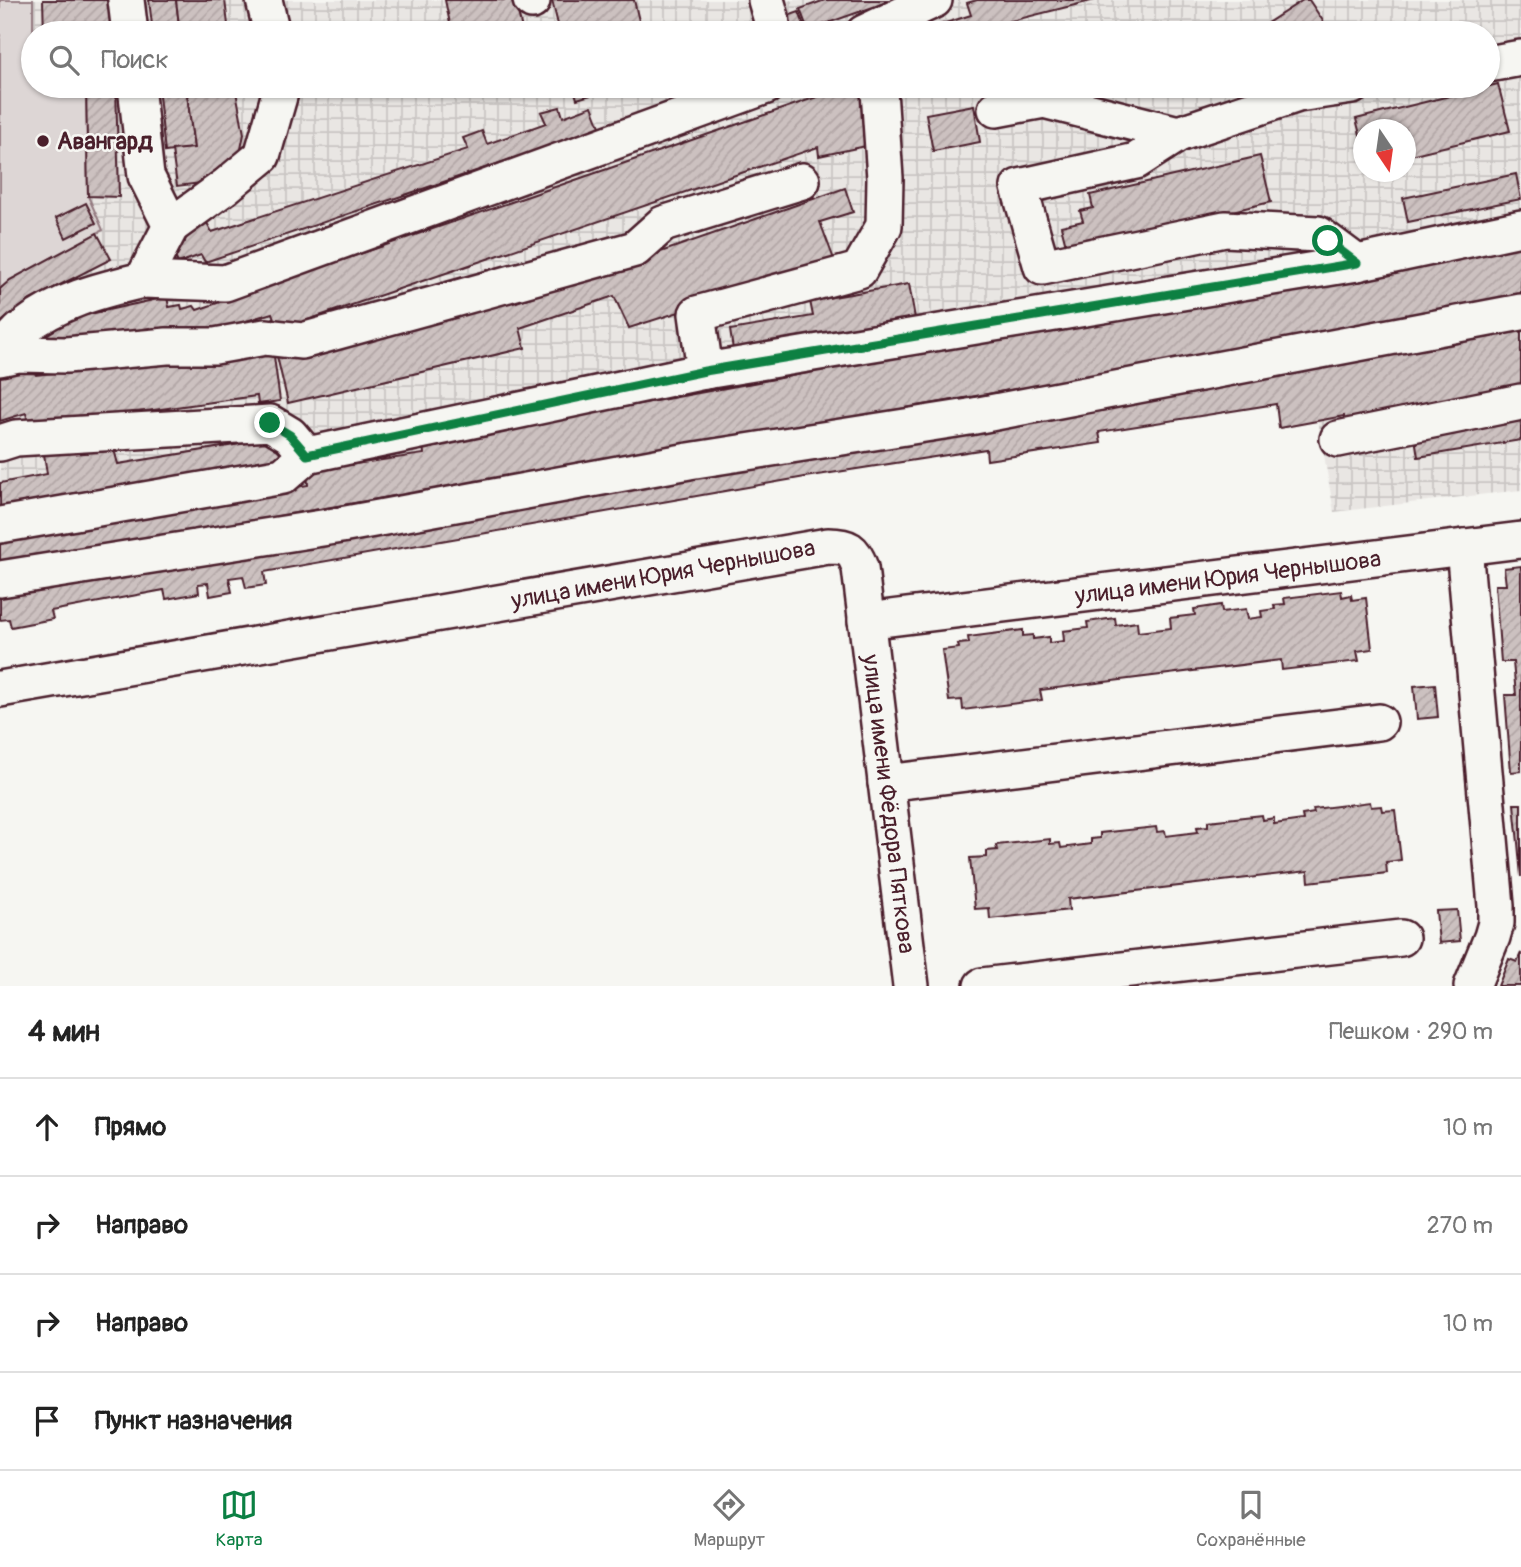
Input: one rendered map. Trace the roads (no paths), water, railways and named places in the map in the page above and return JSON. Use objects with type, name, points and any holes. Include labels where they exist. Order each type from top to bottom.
[{"type":"street","points":[[126,0],[129,21]]},
{"type":"street","points":[[264,0],[269,21]]},
{"type":"street","points":[[766,0],[772,21]]},
{"type":"street","points":[[889,21],[934,0]]},
{"type":"street","points":[[1500,62],[1521,58]]},
{"type":"street","points":[[137,98],[146,176],[171,226]]},
{"type":"street","points":[[143,280],[171,226],[262,156],[279,98]]},
{"type":"street","points":[[0,356],[20,330],[49,311],[91,293],[143,280],[225,283],[733,98]]},
{"type":"street","points":[[705,371],[697,314],[859,270],[884,226],[885,178],[880,98]]},
{"type":"street","points":[[1286,98],[1178,134],[1136,161],[1019,187],[1042,267],[1225,229],[1318,234],[1357,263]]},
{"type":"street","points":[[996,109],[1044,100],[1178,134]]},
{"type":"street","points":[[0,356],[66,355],[167,346],[215,346],[265,337],[302,341],[635,249],[663,225],[802,181]]},
{"type":"street","points":[[0,525],[284,476],[307,455],[705,371],[1357,263],[1521,228]]},
{"type":"street","points":[[0,579],[341,525],[688,461],[969,418],[1521,312]]},
{"type":"street","points":[[1338,439],[1521,402]]},
{"type":"street","points":[[0,443],[16,438],[270,423],[290,435],[307,455]]},
{"type":"street","name":"улица имени Юрия Чернышова","points":[[0,689],[828,546],[844,546],[856,555],[866,621],[1521,540]]},
{"type":"street","points":[[1464,547],[1496,906],[1496,923],[1492,937],[1472,986]]},
{"type":"street","name":"улица имени Фёдора Пяткова","points":[[866,621],[911,986]]},
{"type":"street","points":[[886,783],[1379,722]]},
{"type":"street","points":[[982,986],[1401,938]]},
{"type":"place","name":"Авангард","points":[[43,141]]}]
